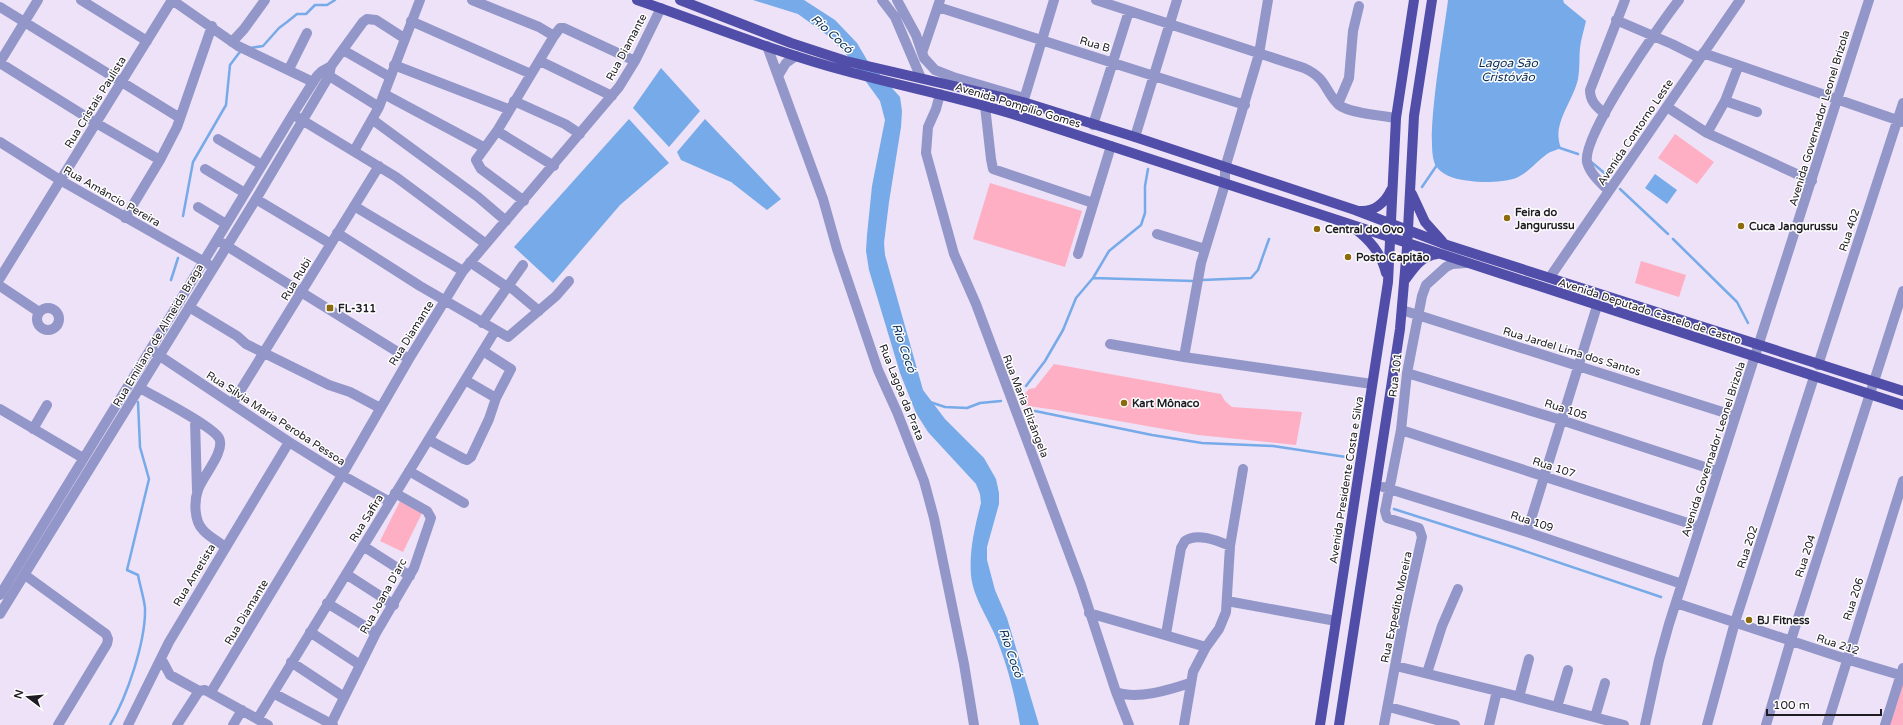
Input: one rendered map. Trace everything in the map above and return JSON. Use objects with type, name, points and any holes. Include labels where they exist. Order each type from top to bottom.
[{"type":"main road","name":"Avenida Pompílio Gomes","points":[[637,0],[796,56],[846,71],[940,94],[1019,116],[1390,238]]},
{"type":"main road","name":"Avenida Pompílio Gomes","points":[[680,0],[791,43],[846,61],[1024,100],[1092,125],[1355,210],[1390,223]]},
{"type":"main road","name":"Avenida Presidente Costa e Silva","points":[[1320,725],[1388,282],[1396,118],[1414,0]]},
{"type":"main road","points":[[1340,725],[1402,310],[1411,191],[1414,116],[1432,0]]},
{"type":"main road","points":[[1355,210],[1366,211],[1378,207],[1386,199],[1392,188]]},
{"type":"main road","points":[[1411,191],[1425,222],[1447,245]]},
{"type":"main road","name":"Avenida Deputado Castelo de Castro","points":[[1390,223],[1447,245],[1903,391]]},
{"type":"main road","points":[[1350,225],[1374,246],[1383,263],[1388,282]]},
{"type":"main road","name":"Avenida Deputado Castelo de Castro","points":[[1390,238],[1903,405]]},
{"type":"main road","points":[[1405,280],[1426,256],[1438,254]]},
{"type":"main road","points":[[1640,320],[1644,307]]},
{"type":"main road","points":[[1657,325],[1661,313]]},
{"type":"main road","points":[[1375,369],[1392,373]]},
{"type":"main road","points":[[1351,530],[1368,531]]},
{"type":"main road","points":[[1337,618],[1355,618]]},
{"type":"street","points":[[38,0],[0,62],[96,123],[160,160]]},
{"type":"street","points":[[81,0],[147,41]]},
{"type":"street","points":[[172,0],[212,26],[235,44],[313,82]]},
{"type":"street","name":"Rua Cristais Paulista","points":[[0,278],[172,0]]},
{"type":"street","points":[[235,44],[265,0]]},
{"type":"street","points":[[354,151],[373,120],[379,107],[404,38],[420,0]]},
{"type":"street","points":[[472,0],[539,27],[557,32],[568,30],[634,62]]},
{"type":"street","points":[[882,0],[895,17],[918,77]]},
{"type":"street","points":[[897,0],[916,35],[924,58],[934,70],[1024,100]]},
{"type":"street","points":[[1019,116],[1054,0]]},
{"type":"street","points":[[1135,138],[1177,0]]},
{"type":"street","points":[[1184,357],[1201,263],[1225,184],[1225,168],[1259,54],[1268,0]]},
{"type":"street","points":[[1605,114],[1594,105],[1590,95],[1590,90],[1625,0]]},
{"type":"street","points":[[1609,191],[1593,175],[1587,162],[1589,149],[1605,114],[1652,35],[1679,0]]},
{"type":"street","name":"Avenida Contorno Leste","points":[[1550,277],[1740,0]]},
{"type":"street","name":"Avenida Governador Leonel Brizola","points":[[1645,725],[1659,660],[1676,603],[1869,0]]},
{"type":"street","points":[[1101,1],[1312,72],[1325,84],[1338,104],[1367,114],[1396,118]]},
{"type":"street","points":[[922,53],[939,4]]},
{"type":"street","name":"Rua B","points":[[939,4],[1041,41],[1154,75],[1245,105]]},
{"type":"street","points":[[1338,104],[1349,78],[1353,31],[1359,6]]},
{"type":"street","points":[[0,8],[25,21],[180,118]]},
{"type":"street","name":"Rua Diamante","points":[[177,725],[205,691],[342,475],[409,359],[463,271],[554,166],[612,96],[634,62],[661,8]]},
{"type":"street","points":[[1092,125],[1129,11]]},
{"type":"street","name":"Rua Emíliano de Almeida Braga","points":[[0,614],[160,356],[212,268],[256,199],[302,120],[327,71],[364,20],[371,18],[404,38]]},
{"type":"street","points":[[1616,20],[1701,56],[1900,121]]},
{"type":"street","points":[[411,21],[531,74]]},
{"type":"street","points":[[126,218],[160,160],[180,118],[212,26]]},
{"type":"street","points":[[524,201],[479,166],[476,160],[497,131],[511,105],[557,32]]},
{"type":"street","points":[[289,69],[307,33]]},
{"type":"street","name":"Rua Lagoa da Prata","points":[[767,46],[823,198],[837,249],[878,370],[899,418],[926,489],[934,518],[963,656],[974,725]]},
{"type":"street","points":[[343,50],[390,77]]},
{"type":"street","points":[[778,76],[786,63],[796,56]]},
{"type":"street","points":[[540,61],[612,96]]},
{"type":"street","points":[[394,65],[565,124],[580,134]]},
{"type":"street","points":[[1707,132],[1725,101],[1738,67]]},
{"type":"street","points":[[327,71],[379,107]]},
{"type":"street","name":"Rua Emíliano de Almeida Braga","points":[[0,595],[4,579],[83,458],[293,114],[313,82],[327,71]]},
{"type":"street","points":[[384,94],[485,148]]},
{"type":"street","name":"Rua Maria Elizângela","points":[[940,94],[936,109],[928,127],[926,153],[954,254],[976,304],[1081,585],[1116,692],[1129,725]]},
{"type":"street","points":[[1725,101],[1757,112]]},
{"type":"street","name":"Rua 402","points":[[1818,365],[1900,121],[1903,103]]},
{"type":"street","points":[[985,106],[990,159],[993,169],[1093,204]]},
{"type":"street","points":[[1667,107],[1707,132],[1812,181]]},
{"type":"street","points":[[293,114],[379,166],[486,244]]},
{"type":"street","points":[[373,120],[478,197],[506,221]]},
{"type":"street","points":[[497,131],[554,166]]},
{"type":"street","points":[[218,139],[262,165]]},
{"type":"street","name":"Rua Amâncio Pereira","points":[[0,142],[60,180],[212,268]]},
{"type":"street","points":[[1078,254],[1111,146]]},
{"type":"street","name":"Rua Rubi","points":[[232,404],[379,166]]},
{"type":"street","points":[[205,169],[245,192]]},
{"type":"street","points":[[256,199],[331,244]]},
{"type":"street","points":[[354,206],[463,271]]},
{"type":"street","points":[[198,207],[226,224]]},
{"type":"street","points":[[337,233],[495,331],[508,337],[556,296],[569,281]]},
{"type":"street","points":[[1157,234],[1205,249]]},
{"type":"street","points":[[217,239],[409,359]]},
{"type":"street","points":[[470,262],[507,286],[539,311]]},
{"type":"street","name":"Rua 101","points":[[1386,517],[1386,505],[1401,430],[1407,373],[1417,315],[1424,290],[1431,280],[1452,264],[1466,263]]},
{"type":"street","points":[[482,322],[523,264]]},
{"type":"street","points":[[0,286],[39,312]]},
{"type":"street","name":"Rua 204","points":[[1766,725],[1790,640],[1903,291]]},
{"type":"street","points":[[1526,532],[1597,306]]},
{"type":"street","points":[[189,307],[238,336],[246,344],[329,385],[350,392],[380,408]]},
{"type":"street","name":"Rua Jardel Lima dos Santos","points":[[1402,310],[1736,416]]},
{"type":"street","name":"Rua Safira","points":[[258,718],[327,603],[495,331]]},
{"type":"street","points":[[1110,344],[1184,357],[1372,384]]},
{"type":"street","name":"Rua Silvia Maria Peroba Pessoa","points":[[150,350],[289,442],[342,475],[390,502]]},
{"type":"street","points":[[428,440],[464,460],[471,457],[489,419],[496,398],[511,369],[483,350]]},
{"type":"street","name":"Rua 105","points":[[1407,373],[1561,420],[1717,471]]},
{"type":"street","name":"Rua 202","points":[[1707,725],[1735,622],[1814,377]]},
{"type":"street","points":[[465,380],[496,398]]},
{"type":"street","points":[[140,388],[195,420],[216,434],[221,442],[221,446],[197,491]]},
{"type":"street","points":[[33,429],[48,405]]},
{"type":"street","points":[[0,409],[83,458]]},
{"type":"street","points":[[195,420],[197,491],[196,516],[203,531],[225,547]]},
{"type":"street","name":"Rua 107","points":[[1401,430],[1700,527]]},
{"type":"street","name":"Rua Ametista","points":[[128,725],[161,658],[225,547],[289,442]]},
{"type":"street","points":[[1184,725],[1190,682],[1193,672],[1206,647],[1223,621],[1227,601],[1230,546],[1243,469]]},
{"type":"street","points":[[409,471],[464,503]]},
{"type":"street","name":"Rua 206","points":[[1827,725],[1846,659],[1903,481]]},
{"type":"street","name":"Rua 109","points":[[1375,484],[1682,584]]},
{"type":"street","name":"Rua Joana D'arc","points":[[332,725],[344,697],[376,633],[410,576],[431,518],[427,511],[395,493]]},
{"type":"street","name":"Rua Expedito Moreira","points":[[1384,725],[1389,707],[1422,537],[1421,532],[1414,526],[1386,517]]},
{"type":"street","points":[[1166,634],[1181,548],[1185,541],[1194,538],[1203,538],[1230,546]]},
{"type":"street","points":[[363,546],[410,576]]},
{"type":"street","points":[[346,574],[394,605]]},
{"type":"street","points":[[23,577],[31,586]]},
{"type":"street","points":[[23,577],[106,634],[108,639],[107,644],[58,725]]},
{"type":"street","points":[[1427,673],[1442,626],[1458,589]]},
{"type":"street","points":[[1227,601],[1337,618]]},
{"type":"street","points":[[327,603],[376,633]]},
{"type":"street","name":"Rua 212","points":[[1676,603],[1846,659],[1902,673]]},
{"type":"street","points":[[1089,613],[1166,634],[1206,647]]},
{"type":"street","points":[[310,632],[360,665]]},
{"type":"street","points":[[161,658],[170,675],[258,718],[268,725]]},
{"type":"street","points":[[1519,696],[1529,660]]},
{"type":"street","points":[[291,662],[344,697]]},
{"type":"street","points":[[1396,666],[1519,696],[1624,725]]},
{"type":"street","points":[[1557,707],[1568,670]]},
{"type":"street","points":[[1885,725],[1902,673]]},
{"type":"street","points":[[1116,692],[1129,695],[1143,694],[1190,682]]},
{"type":"street","points":[[1595,717],[1605,683]]},
{"type":"street","points":[[1489,725],[1497,691]]},
{"type":"street","points":[[273,693],[332,725]]},
{"type":"street","points":[[1389,707],[1455,725]]},
{"type":"street","points":[[233,725],[242,710]]},
{"type":"shaded area","points":[[1675,134],[1714,162],[1697,184],[1658,158]]},
{"type":"shaded area","points":[[990,183],[1082,211],[1065,267],[973,239]]},
{"type":"shaded area","points":[[1641,261],[1686,275],[1679,297],[1635,283]]},
{"type":"shaded area","name":"Kart Mônaco","points":[[1054,364],[1221,394],[1225,401],[1232,407],[1302,412],[1296,445],[1198,435],[1021,405],[1019,401],[1029,389],[1035,388]]},
{"type":"shaded area","points":[[400,501],[422,513],[403,552],[380,541]]},
{"type":"shaded area","points":[[1903,681],[1903,725],[1888,725]]},
{"type":"water","name":"Rio Cocó","points":[[753,0],[804,0],[835,20],[857,43],[867,60],[900,97],[902,111],[901,127],[889,202],[884,243],[885,255],[923,390],[945,419],[984,458],[996,479],[999,493],[999,504],[987,547],[987,560],[995,590],[1007,618],[1039,725],[1020,725],[1005,661],[994,632],[978,600],[972,584],[971,557],[981,503],[980,494],[976,484],[928,432],[916,413],[900,373],[869,270],[866,251],[872,186],[885,120],[880,101],[846,54],[827,35],[798,14]]},
{"type":"water","name":"Lagoa São Cristóvão","points":[[1448,0],[1563,0],[1564,3],[1586,21],[1580,45],[1578,79],[1564,113],[1559,130],[1561,148],[1547,154],[1516,178],[1494,182],[1466,181],[1456,179],[1443,173],[1436,166],[1433,154],[1432,136],[1433,112]]},
{"type":"water","points":[[661,68],[700,111],[669,147],[633,108]]},
{"type":"water","points":[[629,119],[669,163],[620,205],[553,283],[514,247]]},
{"type":"water","points":[[705,119],[781,199],[767,210],[731,182],[681,160],[677,152]]},
{"type":"water","points":[[1655,174],[1677,190],[1667,204],[1645,188]]},
{"type":"waterway","points":[[250,48],[263,46],[279,28],[297,14],[306,14],[315,5],[327,5],[335,0]]},
{"type":"waterway","points":[[183,216],[193,162],[226,105],[230,65],[242,51]]},
{"type":"waterway","points":[[1560,148],[1578,154]]},
{"type":"waterway","points":[[1590,161],[1608,176]]},
{"type":"waterway","points":[[1422,187],[1437,165]]},
{"type":"waterway","points":[[1093,278],[1109,251],[1141,225],[1145,213],[1145,186],[1148,169]]},
{"type":"waterway","points":[[1620,189],[1668,234]]},
{"type":"waterway","points":[[1202,280],[1251,278],[1258,270],[1269,239]]},
{"type":"waterway","points":[[1673,239],[1737,302],[1748,323]]},
{"type":"waterway","points":[[171,280],[178,258]]},
{"type":"waterway","points":[[1026,386],[1045,361],[1063,330],[1076,298],[1093,278],[1193,281]]},
{"type":"waterway","points":[[930,402],[945,407],[967,408],[980,403],[1001,401]]},
{"type":"waterway","points":[[110,725],[123,700],[129,684],[139,652],[144,621],[145,608],[138,575],[127,570],[149,479],[140,447],[138,402]]},
{"type":"waterway","points":[[1035,411],[1152,435],[1202,443],[1273,446],[1346,457]]},
{"type":"waterway","points":[[1394,509],[1661,597]]},
{"type":"place","name":"Feira do Jangurussu","points":[[1507,218]]},
{"type":"place","name":"Cuca Jangurussu","points":[[1741,226]]},
{"type":"place","name":"Central do Ovo","points":[[1317,229]]},
{"type":"place","name":"Posto Capitão","points":[[1348,257]]},
{"type":"place","name":"FL-311","points":[[330,308]]},
{"type":"place","name":"Kart Mônaco","points":[[1124,403]]},
{"type":"place","name":"BJ Fitness","points":[[1749,620]]}]
